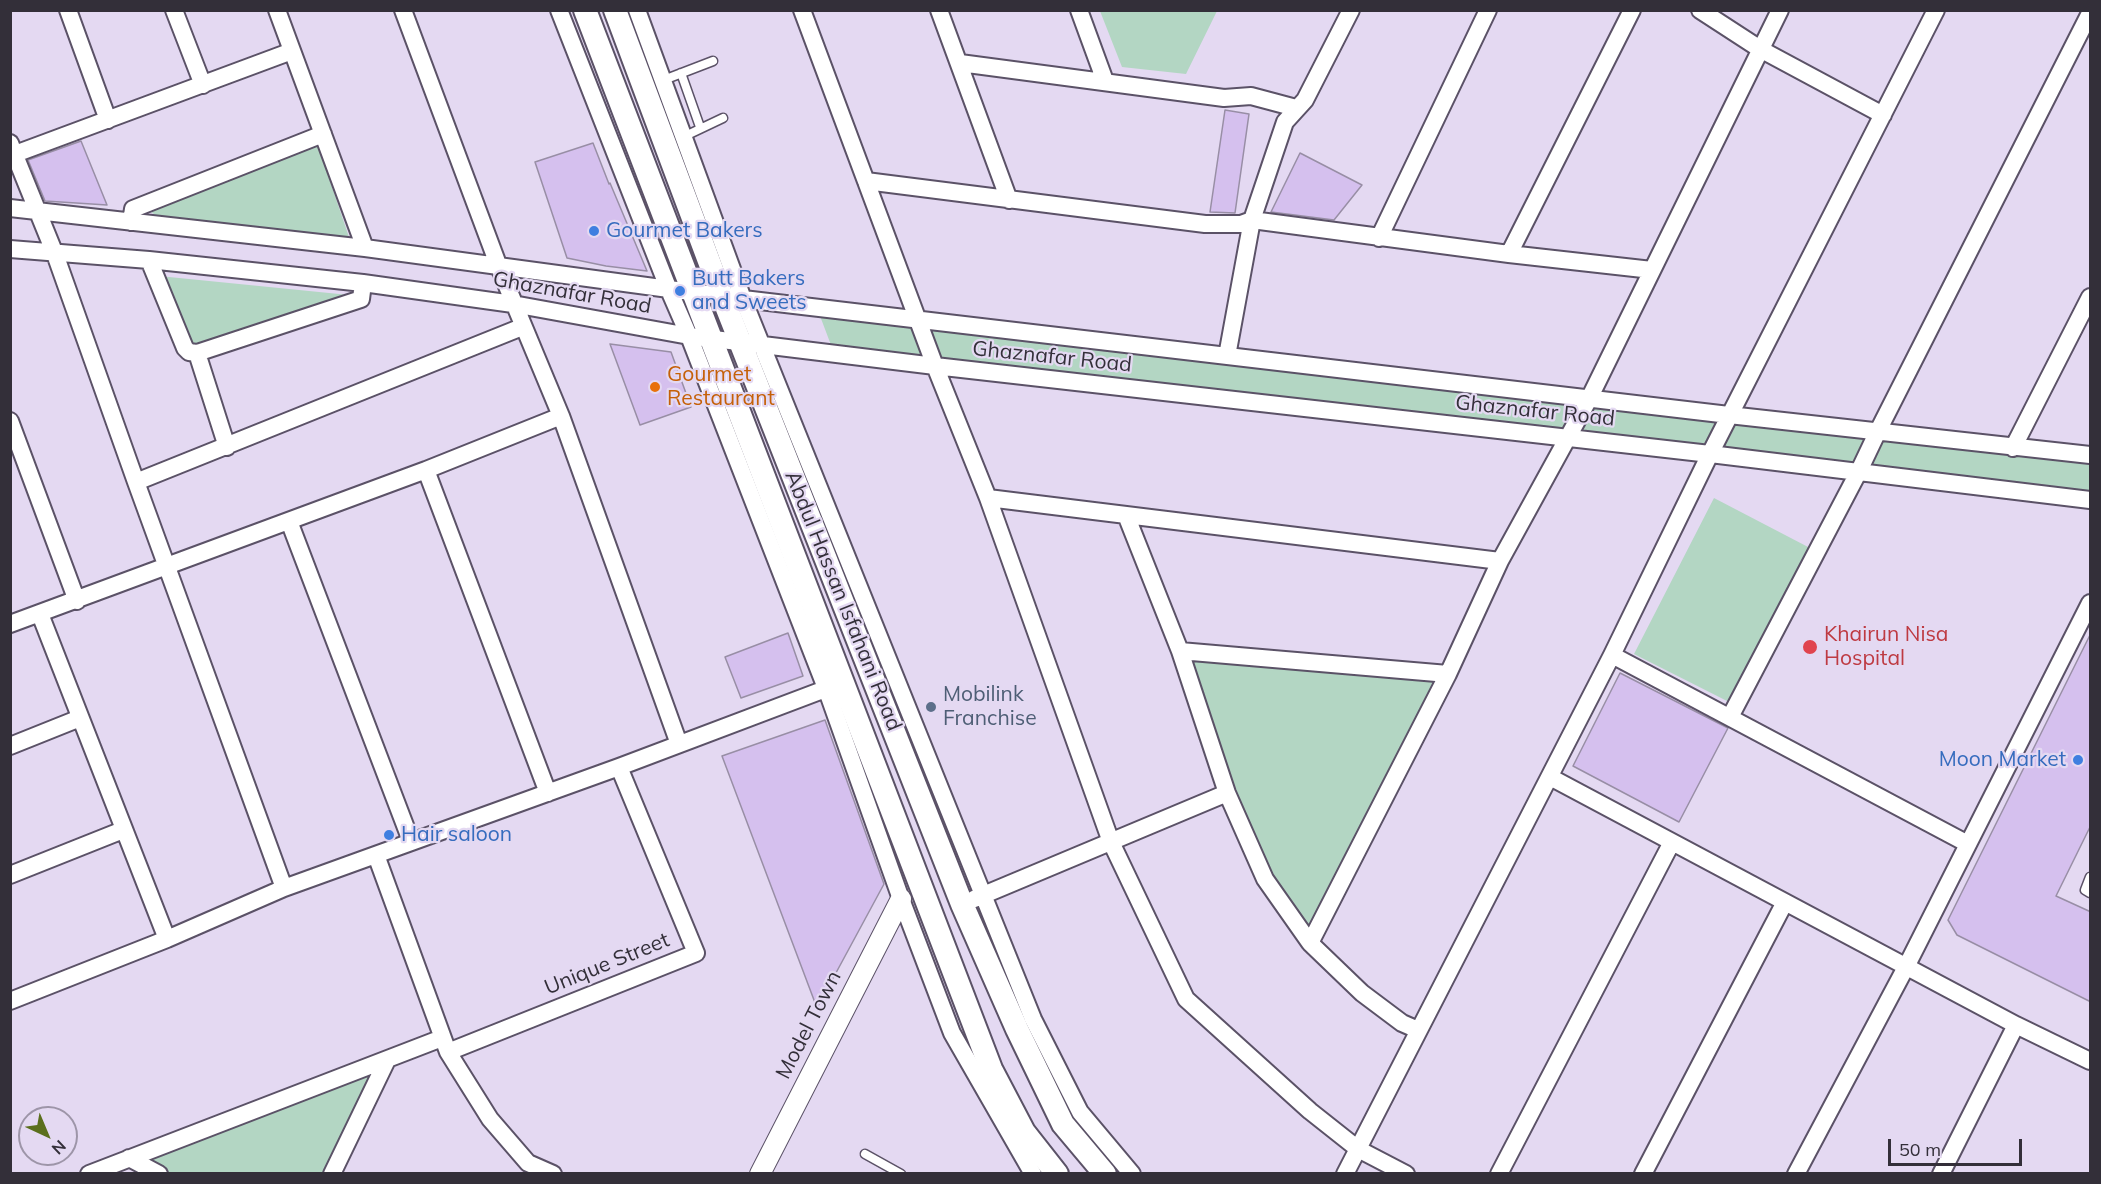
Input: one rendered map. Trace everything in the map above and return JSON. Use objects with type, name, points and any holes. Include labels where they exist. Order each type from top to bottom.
[{"type":"main road","name":"Abdul Hassan Isfahani Road","points":[[585,10],[693,292],[700,337],[834,685],[991,1069],[1024,1132],[1058,1173]]},
{"type":"main road","name":"Abdul Hassan Isfahani Road","points":[[615,10],[654,84],[732,298],[962,904],[1017,1029],[1063,1124],[1105,1173]]},
{"type":"street","points":[[68,10],[108,120]]},
{"type":"street","points":[[174,10],[203,85]]},
{"type":"street","points":[[277,10],[365,248]]},
{"type":"street","points":[[403,10],[498,267],[561,416],[679,744]]},
{"type":"street","points":[[559,10],[669,290],[700,337]]},
{"type":"street","points":[[637,10],[654,84]]},
{"type":"street","points":[[802,10],[935,366],[988,498],[1112,842],[1186,999],[1310,1111],[1358,1149],[1406,1173]]},
{"type":"street","points":[[939,10],[1009,200]]},
{"type":"street","points":[[1079,10],[1105,81]]},
{"type":"street","points":[[1227,356],[1252,220],[1285,122],[1305,100],[1351,10]]},
{"type":"street","points":[[1379,238],[1488,10]]},
{"type":"street","points":[[1509,254],[1632,10]]},
{"type":"street","points":[[1700,10],[1760,49],[1883,115]]},
{"type":"street","points":[[1310,943],[1448,674],[1500,561],[1589,399],[1780,10]]},
{"type":"street","points":[[1346,1173],[1612,655],[1729,415],[1936,10]]},
{"type":"street","points":[[1730,717],[1859,471],[2091,13]]},
{"type":"street","points":[[284,888],[166,567],[56,254],[13,148],[108,120],[292,51]]},
{"type":"street","points":[[960,63],[1224,98],[1251,96],[1296,108]]},
{"type":"street","points":[[131,222],[133,209],[323,134]]},
{"type":"street","points":[[866,181],[1205,224],[1241,224],[1252,220],[1379,238],[1652,270]]},
{"type":"street","name":"Ghaznafar Road","points":[[10,208],[365,248],[732,298],[2013,448],[2091,455]]},
{"type":"street","name":"Ghaznafar Road","points":[[10,249],[149,260],[363,284],[513,304],[700,337],[935,366],[1859,471],[2091,500]]},
{"type":"street","points":[[149,260],[184,348],[189,352],[197,353],[361,299],[363,284]]},
{"type":"street","points":[[2013,448],[2091,297]]},
{"type":"street","points":[[136,482],[522,327]]},
{"type":"street","points":[[751,343],[1033,1019],[1080,1112],[1132,1173]]},
{"type":"street","points":[[197,353],[227,447]]},
{"type":"street","points":[[10,624],[426,470],[561,416]]},
{"type":"street","points":[[10,421],[77,601]]},
{"type":"street","points":[[426,470],[548,793]]},
{"type":"street","points":[[988,498],[1500,561]]},
{"type":"street","points":[[1126,515],[1180,651],[1227,793],[1265,879],[1310,943],[1362,993],[1402,1023],[1418,1030]]},
{"type":"street","points":[[289,521],[411,841]]},
{"type":"street","points":[[1796,1173],[1906,967],[2091,603]]},
{"type":"street","points":[[40,614],[167,939]]},
{"type":"street","points":[[1180,651],[1448,674]]},
{"type":"street","points":[[1612,655],[1968,844]]},
{"type":"street","points":[[10,1001],[167,939],[284,888],[619,767],[834,685],[901,899],[952,1033],[1033,1173]]},
{"type":"street","points":[[10,746],[80,718]]},
{"type":"street","name":"Unique Street","points":[[445,1045],[696,953],[619,767]]},
{"type":"street","points":[[1550,777],[2016,1025],[2091,1061]]},
{"type":"street","points":[[962,904],[1227,793]]},
{"type":"street","points":[[10,874],[123,830]]},
{"type":"street","points":[[1499,1173],[1672,842]]},
{"type":"street","points":[[376,855],[445,1045],[490,1119],[526,1168],[553,1173]]},
{"type":"street","name":"Model Town","points":[[760,1173],[901,899]]},
{"type":"street","points":[[1643,1173],[1785,902]]},
{"type":"street","points":[[1941,1173],[2016,1025]]},
{"type":"street","points":[[89,1173],[387,1060],[445,1045]]},
{"type":"street","points":[[332,1173],[387,1060]]},
{"type":"street","points":[[129,1158],[159,1173]]},
{"type":"lane","points":[[654,84],[713,61]]},
{"type":"lane","points":[[681,73],[700,127]]},
{"type":"lane","points":[[674,140],[723,118]]},
{"type":"lane","points":[[2091,877],[2085,890],[2091,893]]},
{"type":"lane","points":[[865,1154],[901,1173]]},
{"type":"green space","points":[[1100,11],[1217,11],[1186,74],[1122,67]]},
{"type":"green space","points":[[316,140],[349,237],[161,219],[147,209]]},
{"type":"green space","points":[[159,276],[359,296],[189,347]]},
{"type":"green space","points":[[817,308],[2090,458],[2090,493],[834,353]]},
{"type":"green space","points":[[1714,498],[1810,548],[1729,702],[1634,654]]},
{"type":"green space","points":[[1180,651],[1448,674],[1310,943],[1265,879]]},
{"type":"green space","points":[[387,1060],[332,1173],[159,1173],[129,1158]]},
{"type":"building","points":[[1225,110],[1249,114],[1235,213],[1210,212]]},
{"type":"building","points":[[81,141],[107,205],[45,201],[28,160]]},
{"type":"building","name":"Gourmet Bakers","points":[[593,143],[647,271],[567,258],[535,162]]},
{"type":"building","points":[[1300,153],[1362,185],[1334,220],[1271,212]]},
{"type":"building","name":"Gourmet Restaurant","points":[[610,344],[671,352],[691,407],[640,425]]},
{"type":"building","points":[[788,633],[803,676],[741,698],[725,657]]},
{"type":"building","points":[[2091,633],[2091,825],[2056,896],[2091,912],[2091,1002],[1957,935],[1948,920]]},
{"type":"building","points":[[1620,673],[1728,728],[1679,822],[1573,766]]},
{"type":"building","points":[[825,720],[884,884],[817,1008],[722,756]]},
{"type":"place","name":"Gourmet Bakers","points":[[594,231]]},
{"type":"place","name":"Butt Bakers and Sweets","points":[[680,291]]},
{"type":"place","name":"Gourmet Restaurant","points":[[655,387]]},
{"type":"place","name":"Khairun Nisa Hospital","points":[[1810,647]]},
{"type":"place","name":"Mobilink Franchise","points":[[931,707]]},
{"type":"place","name":"Moon Market","points":[[2078,760]]},
{"type":"place","name":"Hair saloon","points":[[389,835]]}]
